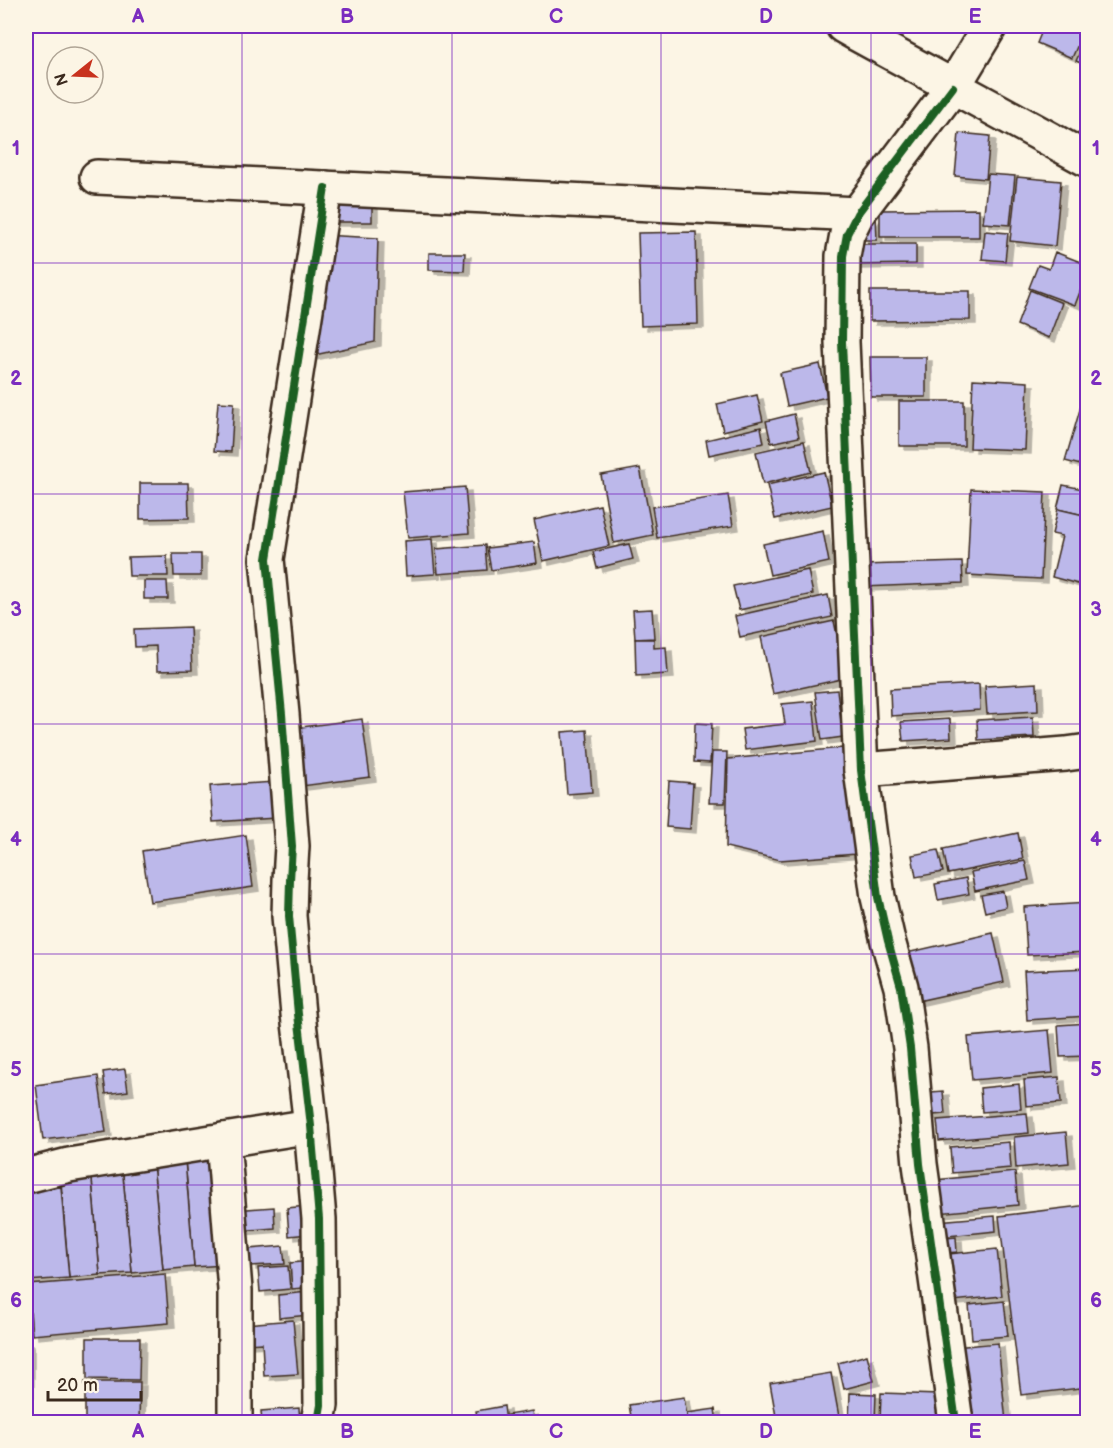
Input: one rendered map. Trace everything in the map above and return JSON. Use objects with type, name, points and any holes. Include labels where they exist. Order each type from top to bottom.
[{"type":"street","points":[[843,26],[1088,160]]},
{"type":"street","points":[[956,1422],[920,1164],[903,997],[878,897],[861,770],[842,342],[843,256],[847,234],[857,214],[953,87],[990,26]]},
{"type":"street","points":[[97,177],[857,214]]},
{"type":"street","points":[[318,1422],[321,1405],[319,1219],[289,915],[292,846],[267,560],[325,188]]},
{"type":"street","points":[[861,770],[1088,751]]},
{"type":"street","points":[[26,1176],[69,1165],[311,1126]]},
{"type":"street","points":[[223,1140],[235,1290],[235,1422]]},
{"type":"building","points":[[1044,26],[1086,26],[1072,58],[1037,43]]},
{"type":"building","points":[[1088,34],[1088,66],[1076,61]]},
{"type":"building","points":[[959,133],[990,136],[986,179],[955,176]]},
{"type":"building","points":[[988,174],[1015,176],[1010,225],[983,223]]},
{"type":"building","points":[[1017,177],[1061,181],[1055,246],[1010,241]]},
{"type":"building","points":[[327,199],[372,199],[372,222],[327,222]]},
{"type":"building","points":[[979,209],[979,237],[880,237],[880,210]]},
{"type":"building","points":[[876,214],[877,240],[860,240]]},
{"type":"building","points":[[985,231],[1008,233],[1005,261],[982,259]]},
{"type":"building","points":[[696,232],[698,324],[641,326],[638,233]]},
{"type":"building","points":[[321,235],[378,238],[375,342],[310,356]]},
{"type":"building","points":[[853,244],[916,244],[916,264],[853,265]]},
{"type":"building","points":[[1055,252],[1088,265],[1088,271],[1075,305],[1029,288],[1038,265],[1049,269]]},
{"type":"building","points":[[429,253],[465,253],[464,271],[429,270]]},
{"type":"building","points":[[1030,290],[1062,303],[1049,338],[1017,325]]},
{"type":"building","points":[[870,291],[970,291],[970,320],[870,321]]},
{"type":"building","points":[[870,357],[926,357],[926,397],[871,397]]},
{"type":"building","points":[[820,364],[827,397],[787,406],[780,373]]},
{"type":"building","points":[[973,379],[1028,382],[1025,450],[970,448]]},
{"type":"building","points":[[757,395],[763,421],[723,431],[717,404]]},
{"type":"building","points":[[1083,399],[1088,400],[1088,467],[1065,461]]},
{"type":"building","points":[[899,401],[964,401],[964,446],[899,446]]},
{"type":"building","points":[[218,402],[234,403],[231,452],[214,451]]},
{"type":"building","points":[[794,414],[799,437],[771,443],[766,421]]},
{"type":"building","points":[[761,427],[764,443],[709,455],[706,440]]},
{"type":"building","points":[[804,441],[811,472],[763,484],[756,452]]},
{"type":"building","points":[[640,468],[653,535],[614,543],[601,475]]},
{"type":"building","points":[[824,472],[832,506],[775,519],[767,485]]},
{"type":"building","points":[[140,483],[188,483],[189,518],[140,519]]},
{"type":"building","points":[[1063,485],[1088,490],[1088,516],[1057,509]]},
{"type":"building","points":[[465,487],[469,533],[408,538],[403,492]]},
{"type":"building","points":[[971,489],[1045,492],[1041,579],[967,575]]},
{"type":"building","points":[[728,495],[733,526],[657,538],[652,507]]},
{"type":"building","points":[[600,505],[609,546],[543,561],[534,520]]},
{"type":"building","points":[[1058,509],[1088,516],[1088,580],[1080,578],[1078,584],[1052,577],[1062,536],[1052,534]]},
{"type":"building","points":[[823,531],[829,562],[770,575],[763,544]]},
{"type":"building","points":[[432,539],[435,574],[406,576],[404,541]]},
{"type":"building","points":[[534,542],[537,563],[491,570],[487,548]]},
{"type":"building","points":[[629,544],[633,559],[597,568],[593,552]]},
{"type":"building","points":[[485,545],[487,570],[438,574],[436,549]]},
{"type":"building","points":[[173,554],[201,554],[201,576],[174,576]]},
{"type":"building","points":[[167,556],[168,576],[129,576],[128,557]]},
{"type":"building","points":[[962,562],[963,583],[863,587],[862,565]]},
{"type":"building","points":[[808,570],[813,594],[739,610],[733,586]]},
{"type":"building","points":[[144,581],[167,581],[168,599],[144,599]]},
{"type":"building","points":[[828,595],[832,617],[740,637],[735,616]]},
{"type":"building","points":[[652,609],[654,638],[635,639],[633,610]]},
{"type":"building","points":[[834,621],[846,678],[773,694],[761,637]]},
{"type":"building","points":[[190,627],[192,670],[157,671],[156,646],[135,647],[134,629]]},
{"type":"building","points":[[635,639],[654,639],[654,648],[666,647],[668,674],[636,676]]},
{"type":"building","points":[[1037,683],[1038,711],[987,714],[985,686]]},
{"type":"building","points":[[979,684],[980,710],[891,716],[890,689]]},
{"type":"building","points":[[837,690],[843,737],[822,740],[815,692]]},
{"type":"building","points":[[813,701],[817,741],[745,750],[742,729],[785,724],[782,704]]},
{"type":"building","points":[[1033,717],[1034,737],[978,740],[977,720]]},
{"type":"building","points":[[362,719],[370,777],[302,786],[294,728]]},
{"type":"building","points":[[950,719],[951,738],[903,741],[901,722]]},
{"type":"building","points":[[695,723],[712,724],[710,763],[694,762]]},
{"type":"building","points":[[587,730],[592,792],[567,794],[562,732]]},
{"type":"building","points":[[842,748],[857,854],[780,860],[726,847],[728,759]]},
{"type":"building","points":[[712,752],[727,752],[725,803],[709,803]]},
{"type":"building","points":[[669,781],[693,783],[690,829],[666,827]]},
{"type":"building","points":[[275,782],[277,818],[213,822],[210,786]]},
{"type":"building","points":[[1018,833],[1023,859],[948,874],[943,849]]},
{"type":"building","points":[[246,835],[253,887],[150,902],[142,851]]},
{"type":"building","points":[[938,850],[943,872],[916,877],[912,855]]},
{"type":"building","points":[[1025,861],[1029,880],[975,891],[971,872]]},
{"type":"building","points":[[966,878],[969,894],[938,900],[935,884]]},
{"type":"building","points":[[1003,891],[1006,907],[985,912],[981,895]]},
{"type":"building","points":[[1088,903],[1088,952],[1027,955],[1024,907]]},
{"type":"building","points":[[993,933],[1004,982],[913,1002],[902,954]]},
{"type":"building","points":[[1088,968],[1088,1016],[1027,1020],[1024,971]]},
{"type":"building","points":[[1088,1023],[1088,1056],[1060,1057],[1058,1025]]},
{"type":"building","points":[[1049,1030],[1053,1073],[972,1080],[968,1037]]},
{"type":"building","points":[[125,1069],[128,1091],[106,1094],[103,1072]]},
{"type":"building","points":[[98,1076],[106,1132],[43,1140],[36,1085]]},
{"type":"building","points":[[1059,1077],[1061,1103],[1026,1106],[1024,1080]]},
{"type":"building","points":[[1019,1084],[1021,1109],[982,1112],[980,1088]]},
{"type":"building","points":[[943,1091],[945,1114],[921,1116],[919,1093]]},
{"type":"building","points":[[1027,1113],[1029,1133],[939,1141],[937,1120]]},
{"type":"building","points":[[1066,1132],[1069,1163],[1016,1168],[1014,1137]]},
{"type":"building","points":[[1009,1142],[1011,1168],[952,1173],[950,1147]]},
{"type":"building","points":[[216,1157],[225,1265],[194,1267],[185,1160]]},
{"type":"building","points":[[185,1160],[194,1267],[163,1270],[153,1163]]},
{"type":"building","points":[[153,1163],[163,1270],[132,1273],[122,1165]]},
{"type":"building","points":[[122,1165],[132,1273],[100,1275],[91,1168]]},
{"type":"building","points":[[91,1168],[100,1275],[69,1278],[60,1170]]},
{"type":"building","points":[[1015,1172],[1018,1205],[938,1213],[935,1180]]},
{"type":"building","points":[[61,1187],[69,1278],[27,1281],[26,1190]]},
{"type":"building","points":[[1088,1205],[1088,1422],[1084,1422],[1080,1388],[1021,1395],[999,1216]]},
{"type":"building","points":[[307,1206],[309,1234],[289,1236],[287,1208]]},
{"type":"building","points":[[274,1207],[275,1228],[236,1231],[235,1210]]},
{"type":"building","points":[[995,1216],[996,1231],[938,1237],[937,1221]]},
{"type":"building","points":[[956,1237],[957,1252],[937,1254],[935,1239]]},
{"type":"building","points":[[283,1246],[285,1264],[250,1266],[249,1249]]},
{"type":"building","points":[[997,1249],[1002,1296],[943,1302],[939,1255]]},
{"type":"building","points":[[311,1261],[314,1287],[292,1289],[290,1263]]},
{"type":"building","points":[[288,1266],[290,1289],[260,1292],[258,1268]]},
{"type":"building","points":[[165,1274],[169,1323],[32,1335],[28,1285]]},
{"type":"building","points":[[308,1292],[309,1315],[279,1318],[278,1295]]},
{"type":"building","points":[[1004,1301],[1008,1336],[972,1339],[969,1305]]},
{"type":"building","points":[[293,1320],[298,1374],[264,1376],[262,1343],[246,1344],[245,1324]]},
{"type":"building","points":[[87,1338],[140,1338],[139,1380],[87,1379]]},
{"type":"building","points":[[26,1342],[28,1342],[28,1393],[26,1393]]},
{"type":"building","points":[[998,1343],[1006,1422],[961,1422],[954,1347]]},
{"type":"building","points":[[867,1355],[874,1381],[844,1389],[838,1363]]},
{"type":"building","points":[[831,1373],[840,1422],[777,1422],[770,1383]]},
{"type":"building","points":[[85,1382],[140,1382],[139,1421],[85,1421]]},
{"type":"building","points":[[850,1393],[876,1394],[875,1422],[849,1422]]},
{"type":"building","points":[[881,1393],[939,1395],[938,1422],[880,1422]]},
{"type":"building","points":[[684,1397],[688,1422],[632,1422],[629,1405]]},
{"type":"building","points":[[504,1406],[506,1422],[478,1422],[476,1411]]},
{"type":"building","points":[[299,1408],[300,1422],[262,1422],[261,1411]]},
{"type":"building","points":[[715,1409],[717,1422],[688,1422],[687,1413]]},
{"type":"building","points":[[532,1411],[534,1422],[509,1422],[507,1415]]},
{"type":"building","points":[[472,1415],[473,1422],[428,1422]]},
{"type":"building","points":[[423,1416],[424,1422],[391,1422],[391,1421]]},
{"type":"cycle path","points":[[953,87],[857,214],[847,234],[843,256],[842,342],[861,770],[878,897],[901,987],[910,1048],[920,1164],[956,1422]]},
{"type":"cycle path","points":[[318,1422],[321,1405],[319,1219],[289,916],[292,846],[267,559],[325,188]]}]
